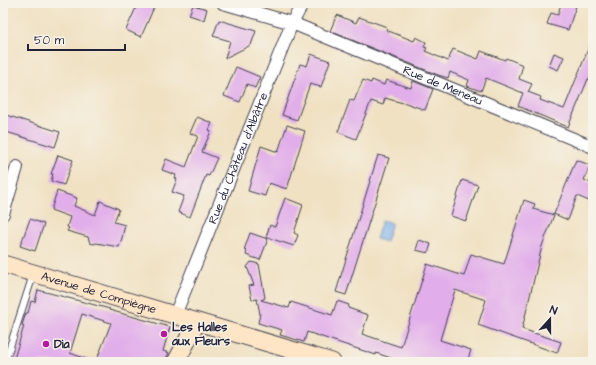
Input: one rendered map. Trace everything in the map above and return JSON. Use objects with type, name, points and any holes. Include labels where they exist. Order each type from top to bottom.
[{"type":"main road","name":"Avenue de Compiègne","points":[[3,264],[175,315],[322,361]]},
{"type":"main road","points":[[176,362],[197,322]]},
{"type":"street","name":"Rue de Meneau","points":[[223,3],[292,23],[593,147]]},
{"type":"street","name":"Rue du Château d'Albâtre","points":[[175,315],[292,23],[303,3]]},
{"type":"street","points":[[3,214],[17,167]]},
{"type":"lane","points":[[5,362],[34,273]]},
{"type":"water","points":[[382,220],[392,223],[386,242],[376,239]]},
{"type":"building","points":[[138,3],[149,3],[155,5],[141,37],[126,30]]},
{"type":"building","points":[[561,3],[577,3],[568,30],[547,24],[551,13],[558,15]]},
{"type":"building","points":[[193,5],[207,9],[204,20],[189,15]]},
{"type":"building","points":[[337,15],[356,23],[359,17],[387,27],[386,30],[414,41],[416,37],[426,42],[424,47],[427,48],[425,51],[448,61],[453,49],[478,59],[481,51],[505,60],[506,58],[523,65],[519,79],[532,84],[528,92],[541,97],[540,100],[564,109],[593,37],[593,81],[588,79],[568,127],[518,106],[523,93],[486,78],[481,91],[467,86],[469,80],[450,72],[448,78],[438,75],[330,31]]},
{"type":"building","points":[[219,20],[256,31],[251,45],[225,58],[230,41],[213,36]]},
{"type":"building","points":[[554,53],[564,57],[558,70],[549,66]]},
{"type":"building","points":[[311,54],[330,61],[321,87],[310,84],[297,120],[282,115],[300,64],[307,66]]},
{"type":"building","points":[[236,67],[260,77],[255,88],[247,84],[240,102],[224,96]]},
{"type":"building","points":[[363,80],[371,83],[372,80],[384,85],[386,80],[411,88],[413,81],[433,89],[425,110],[403,102],[385,98],[383,105],[371,101],[356,139],[338,132],[350,100],[354,101]]},
{"type":"building","points":[[6,115],[60,132],[55,147],[3,131]]},
{"type":"building","points":[[197,117],[212,123],[209,130],[211,131],[202,152],[217,158],[209,176],[206,175],[190,217],[178,212],[184,196],[172,192],[177,179],[175,178],[176,175],[162,170],[166,159],[186,167],[198,136],[190,133]]},
{"type":"building","points":[[287,125],[305,131],[287,189],[269,183],[265,196],[248,191],[261,146],[278,152]]},
{"type":"building","points":[[58,155],[73,160],[64,185],[51,181],[53,174],[51,174]]},
{"type":"building","points":[[378,155],[389,158],[346,295],[336,292]]},
{"type":"building","points":[[576,160],[590,165],[584,180],[593,184],[593,191],[589,201],[577,196],[568,220],[554,214]]},
{"type":"building","points":[[462,180],[478,185],[466,221],[451,216]]},
{"type":"building","points":[[57,191],[77,198],[74,206],[95,215],[100,201],[119,209],[114,222],[125,225],[119,247],[90,243],[88,237],[67,231],[69,228],[67,227],[70,217],[51,210]]},
{"type":"building","points":[[285,198],[303,205],[294,233],[298,235],[294,246],[266,237],[270,225],[275,227]]},
{"type":"building","points":[[524,200],[535,204],[533,209],[554,215],[542,246],[522,329],[561,342],[557,353],[478,325],[486,300],[455,290],[440,340],[471,350],[467,362],[396,362],[397,360],[376,353],[376,355],[307,332],[304,342],[280,335],[282,330],[258,323],[260,314],[257,299],[252,300],[249,286],[254,285],[247,267],[251,262],[259,264],[265,298],[261,300],[289,308],[291,302],[332,315],[337,301],[349,305],[348,308],[368,315],[362,334],[401,347],[427,264],[464,276],[471,254],[504,264]]},
{"type":"building","points":[[30,219],[44,224],[35,251],[20,246]]},
{"type":"building","points":[[250,233],[268,239],[260,260],[246,255],[247,251],[244,250]]},
{"type":"building","points":[[419,240],[431,244],[428,253],[416,250]]},
{"type":"building","points":[[38,290],[170,327],[163,351],[169,353],[164,362],[96,362],[111,323],[82,314],[70,353],[92,361],[91,362],[13,362],[24,326],[22,325],[26,313],[28,313],[31,301],[35,302]]},
{"type":"place","name":"Les Halles aux Fleurs","points":[[164,334]]},
{"type":"place","name":"Dia","points":[[46,344]]}]
